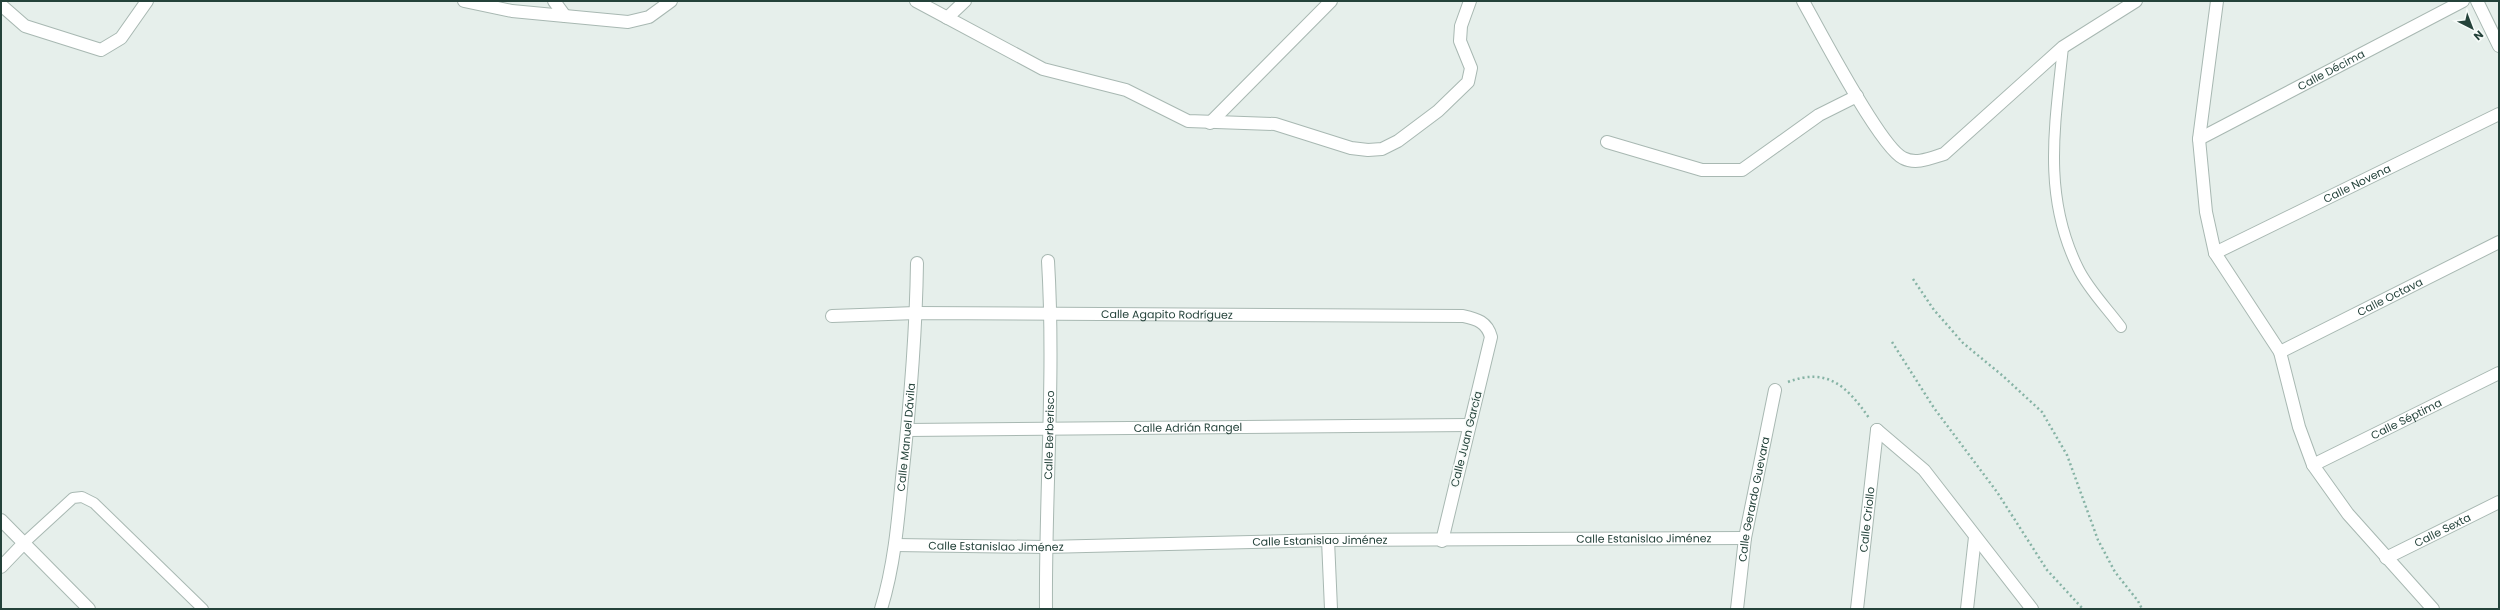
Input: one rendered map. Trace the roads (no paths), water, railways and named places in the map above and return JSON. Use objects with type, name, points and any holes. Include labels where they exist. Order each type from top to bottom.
[{"type":"street","points":[[1,5],[25,26],[101,50],[120,38],[147,1]]},
{"type":"street","points":[[464,1],[512,11],[628,22],[639,21],[660,10],[671,1]]},
{"type":"street","points":[[554,1],[566,16]]},
{"type":"street","points":[[916,1],[1043,69],[1126,90],[1188,121],[1210,123],[1275,124],[1351,148],[1368,150],[1382,149],[1398,141],[1420,125],[1468,82],[1471,68],[1460,41],[1461,26],[1470,1]]},
{"type":"street","points":[[947,18],[965,1]]},
{"type":"street","points":[[1210,123],[1331,1]]},
{"type":"street","points":[[1803,1],[1857,96],[1883,137],[1902,158],[1920,161],[1944,154],[2063,47],[2136,1]]},
{"type":"street","points":[[2217,1],[2199,139],[2206,212],[2215,253],[2280,352],[2299,427],[2313,465],[2348,514],[2433,609]]},
{"type":"street","name":"Calle Décima","points":[[2199,139],[2463,1]]},
{"type":"street","points":[[2477,1],[2499,46]]},
{"type":"street","points":[[1607,142],[1702,170],[1742,170],[1819,115],[1857,96]]},
{"type":"street","name":"Calle Novena","points":[[2215,253],[2499,114]]},
{"type":"street","name":"Calle Octava","points":[[2280,352],[2499,242]]},
{"type":"street","name":"Calle Berberisco","points":[[1046,609],[1045,547],[1051,429],[1051,314],[1048,261]]},
{"type":"street","name":"Calle Manuel Dávila","points":[[880,609],[895,545],[908,430],[916,313],[917,263]]},
{"type":"street","name":"Calle Agapito Rodríguez","points":[[832,316],[916,313],[1463,316],[1483,322],[1489,328],[1491,337]]},
{"type":"street","name":"Calle Juan García","points":[[1442,541],[1491,337]]},
{"type":"street","name":"Calle Séptima","points":[[2313,465],[2499,373]]},
{"type":"street","name":"Calle Gerardo Guevara","points":[[1737,609],[1745,538],[1776,390]]},
{"type":"street","name":"Calle Adrián Rangel","points":[[908,430],[1469,425]]},
{"type":"street","name":"Calle Criollo","points":[[1857,609],[1877,430],[1924,470],[1975,537]]},
{"type":"street","name":"Calle Sexta","points":[[2386,558],[2499,502]]},
{"type":"street","points":[[1,520],[25,542],[89,609]]},
{"type":"street","points":[[1967,609],[1975,537]]},
{"type":"street","points":[[1975,537],[2032,609]]},
{"type":"street","name":"Calle Estanislao Jiménez","points":[[895,545],[1045,547],[1328,540],[1442,541],[1745,538]]},
{"type":"street","points":[[1328,540],[1331,609]]},
{"type":"street","points":[[1,566],[25,542]]},
{"type":"lane","points":[[2063,47],[2052,149],[2054,193],[2061,223],[2078,269],[2121,327]]},
{"type":"lane","points":[[25,542],[73,498],[82,497],[94,503],[203,609]]}]
